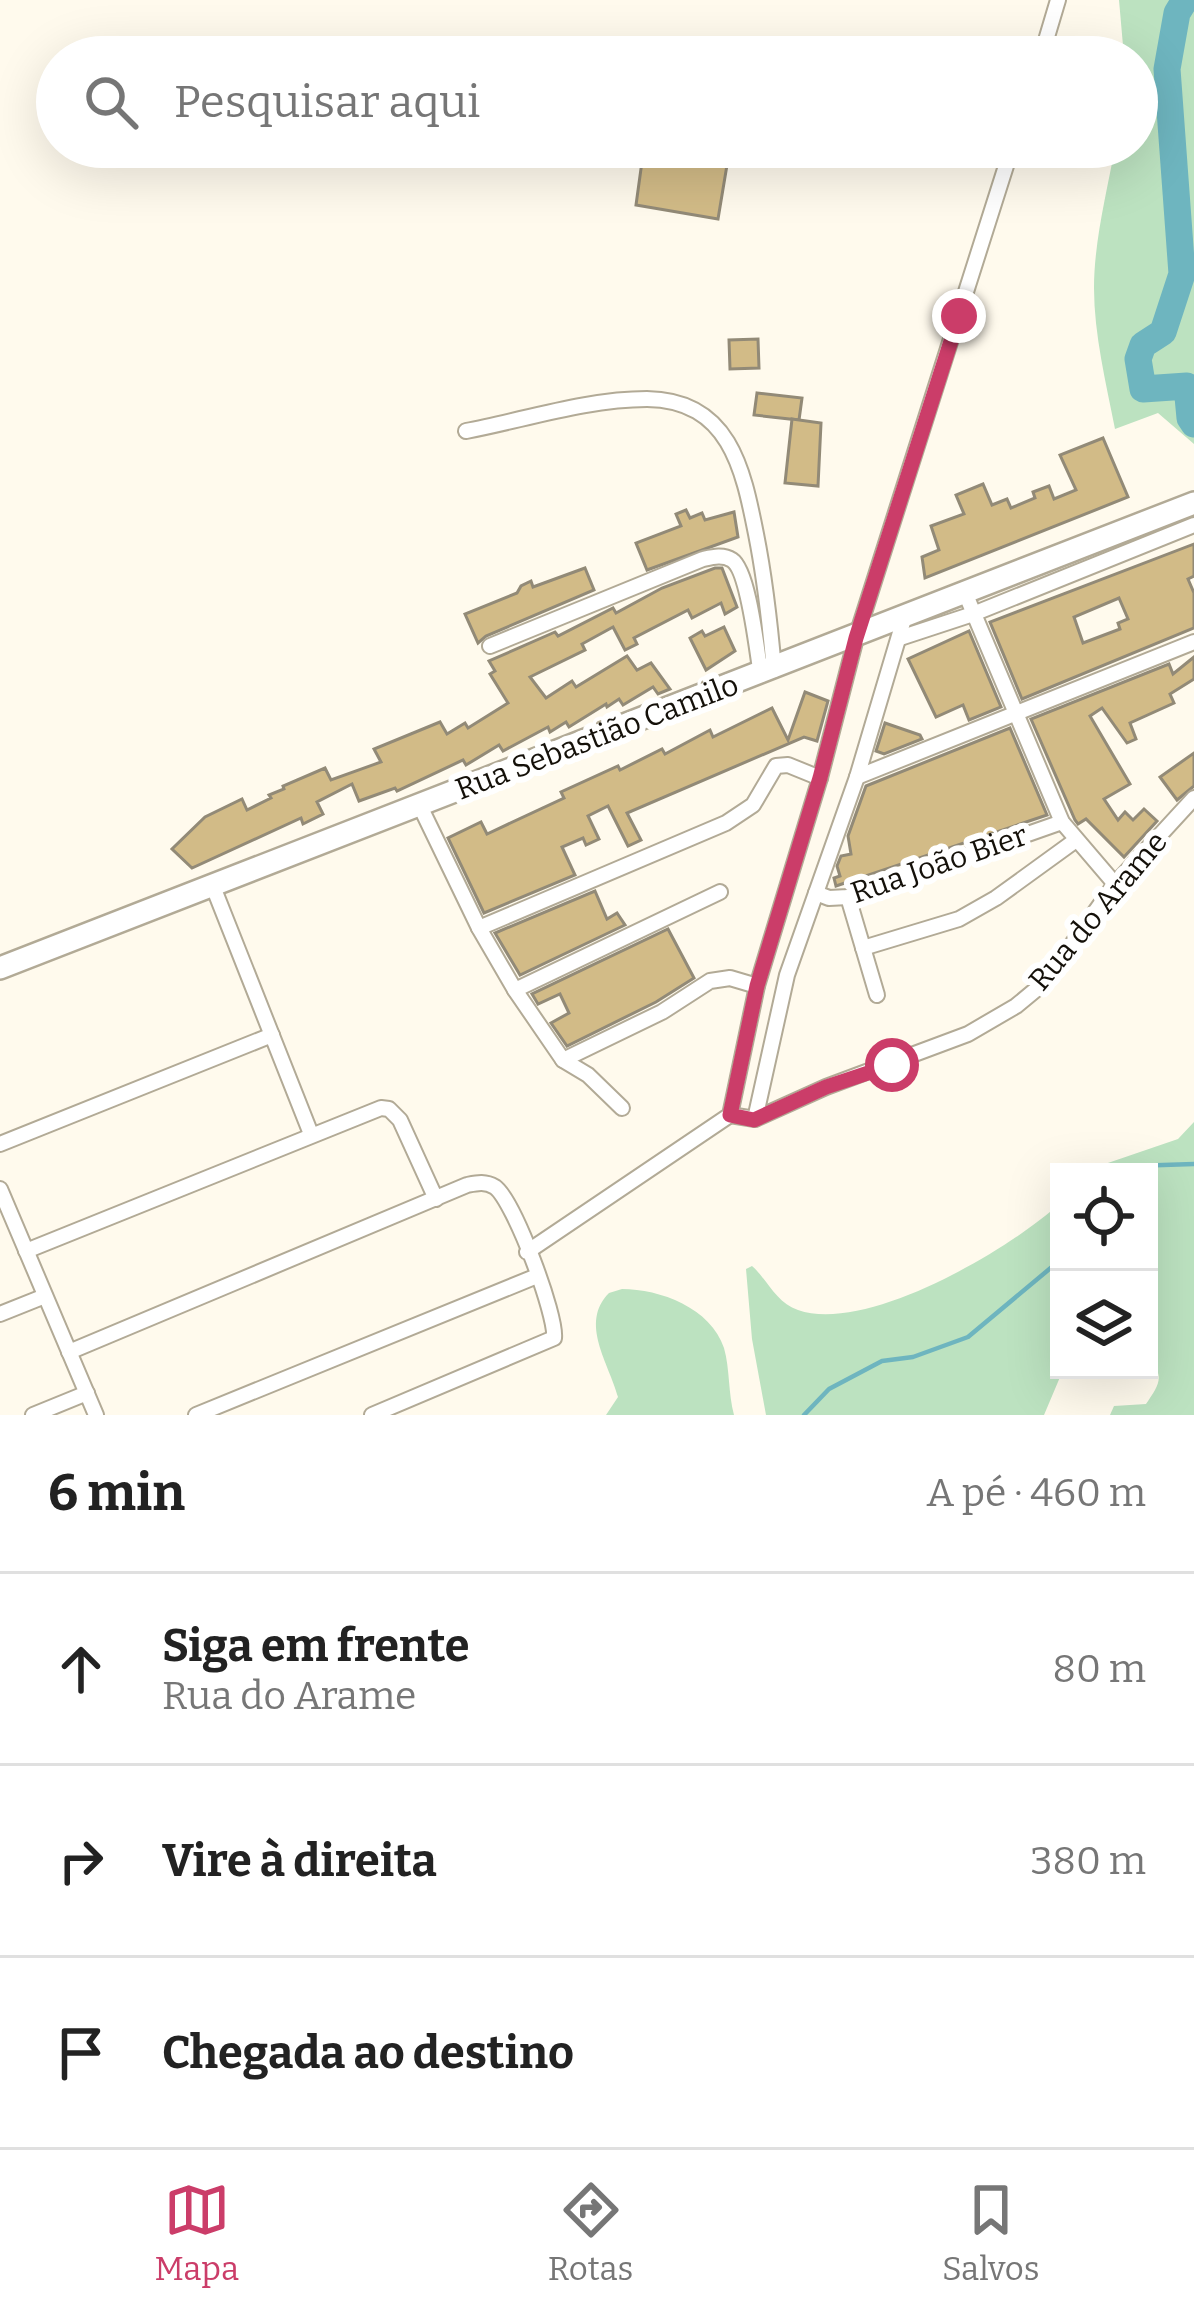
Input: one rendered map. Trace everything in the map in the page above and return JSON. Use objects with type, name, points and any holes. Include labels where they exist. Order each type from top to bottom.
[{"type":"main road","name":"Rua Sebastião Camilo","points":[[0,968],[856,638],[902,629],[970,604],[1194,503]]},
{"type":"street","points":[[1047,36],[1058,0]]},
{"type":"street","points":[[527,1252],[730,1115],[757,986],[820,778],[856,638],[1005,168]]},
{"type":"street","points":[[466,431],[619,401],[668,401],[704,415],[728,443],[748,488],[769,601],[768,673]]},
{"type":"street","name":"Rua Sebastião Camilo","points":[[970,604],[1194,525]]},
{"type":"street","points":[[490,646],[703,560],[724,557],[743,574],[768,673]]},
{"type":"street","points":[[970,604],[1061,822],[1114,884]]},
{"type":"street","points":[[730,1115],[754,1120],[787,975],[857,777],[902,629]]},
{"type":"street","points":[[857,777],[1194,642]]},
{"type":"street","points":[[479,928],[726,824],[753,805],[776,766],[788,765],[820,778]]},
{"type":"street","name":"Rua do Arame","points":[[754,1120],[998,1018],[1046,982],[1114,884],[1194,798]]},
{"type":"street","points":[[419,804],[514,990],[562,1060],[588,1075],[622,1108]]},
{"type":"street","name":"Rua João Bier","points":[[816,893],[848,897],[1061,822]]},
{"type":"street","points":[[863,948],[959,919],[1076,840]]},
{"type":"street","points":[[212,884],[311,1134]]},
{"type":"street","points":[[514,990],[720,892]]},
{"type":"street","points":[[848,897],[877,995]]},
{"type":"street","points":[[562,1060],[646,1020],[710,981],[730,978],[757,986]]},
{"type":"street","points":[[0,1144],[272,1035]]},
{"type":"street","points":[[26,1251],[371,1109],[389,1108],[400,1120],[436,1199]]},
{"type":"street","points":[[69,1352],[436,1199],[478,1183],[495,1187],[507,1203],[537,1276],[555,1335],[551,1341],[372,1415]]},
{"type":"street","points":[[1,1192],[96,1415]]},
{"type":"street","points":[[196,1415],[537,1276]]},
{"type":"street","points":[[0,1313],[45,1296]]},
{"type":"street","points":[[33,1415],[86,1394]]},
{"type":"green space","points":[[1119,0],[1194,0],[1194,444],[1158,413],[1115,429],[1101,358],[1094,288],[1111,168],[1158,168],[1158,36],[1122,36]]},
{"type":"green space","points":[[1194,1122],[1194,1415],[1110,1415],[1114,1406],[1146,1404],[1158,1381],[1158,1163],[1108,1163],[1178,1139]]},
{"type":"green space","points":[[1050,1211],[1050,1379],[1059,1379],[1044,1415],[766,1415],[746,1269],[752,1266],[778,1296],[798,1310],[827,1314],[860,1310],[935,1283]]},
{"type":"green space","points":[[622,1289],[668,1297],[708,1322],[724,1348],[734,1415],[606,1415],[618,1397],[599,1344],[596,1317],[609,1293]]},
{"type":"building","points":[[641,168],[726,168],[718,219],[636,205]]},
{"type":"building","points":[[758,339],[759,368],[730,369],[729,340]]},
{"type":"building","points":[[757,393],[802,398],[799,420],[754,415]]},
{"type":"building","points":[[792,419],[821,423],[818,486],[785,483]]},
{"type":"building","points":[[1103,438],[1128,497],[925,578],[922,557],[939,550],[931,526],[964,514],[956,495],[983,484],[992,505],[1007,499],[1011,508],[1049,486],[1054,499],[1076,490],[1060,455]]},
{"type":"building","points":[[686,510],[690,518],[702,513],[705,520],[734,512],[738,537],[647,570],[636,543],[681,526],[676,514]]},
{"type":"building","points":[[1194,544],[1194,576],[1188,579],[1194,593],[1194,628],[1022,699],[990,622]],"holes":[[[1119,598],[1128,619],[1118,623],[1120,629],[1083,643],[1074,617]]]},
{"type":"building","points":[[585,568],[594,590],[478,643],[465,614],[517,593],[531,581],[533,587]]},
{"type":"building","points":[[722,568],[737,607],[725,614],[721,603],[692,618],[688,610],[634,638],[637,644],[625,650],[613,627],[582,644],[585,650],[530,677],[546,698],[572,681],[576,687],[627,656],[637,670],[651,663],[670,689],[658,694],[653,687],[623,705],[619,699],[569,727],[566,722],[550,732],[548,727],[503,751],[499,745],[466,765],[463,760],[397,791],[359,801],[352,784],[317,802],[323,814],[303,824],[301,818],[192,868],[172,849],[205,817],[242,799],[247,810],[283,786],[325,768],[331,780],[381,762],[374,749],[440,722],[447,734],[465,723],[468,728],[508,703],[490,674],[495,671],[489,661],[555,632],[558,636],[613,608],[616,613],[662,588]]},
{"type":"building","points":[[724,627],[735,651],[706,670],[690,638]]},
{"type":"building","points":[[969,631],[1001,707],[969,720],[963,705],[936,717],[908,659]]},
{"type":"building","points":[[1194,657],[1194,679],[1170,694],[1174,703],[1130,723],[1136,739],[1127,743],[1102,708],[1090,716],[1130,784],[1104,799],[1118,820],[1125,812],[1133,820],[1144,809],[1157,821],[1124,857],[1086,819],[1078,824],[1075,820],[1031,719],[1169,664],[1173,674]]},
{"type":"building","points":[[805,692],[828,701],[817,741],[804,737],[627,813],[641,840],[628,846],[608,806],[588,816],[599,839],[586,845],[583,838],[562,847],[575,875],[484,913],[448,838],[481,822],[487,834],[618,766],[620,770],[662,749],[665,754],[710,730],[713,737],[772,708],[788,740]]},
{"type":"building","points":[[885,723],[922,739],[884,754],[876,751]]},
{"type":"building","points":[[1010,728],[1047,815],[836,886],[841,856],[851,854],[848,836],[866,786]]},
{"type":"building","points":[[1194,753],[1194,786],[1177,800],[1160,777]]},
{"type":"building","points":[[595,891],[607,919],[617,913],[625,925],[520,975],[495,933]]},
{"type":"building","points":[[668,929],[694,978],[567,1046],[551,1023],[569,1013],[560,994],[538,1004],[532,994]]},
{"type":"waterway","points":[[1185,0],[1177,13],[1167,69],[1182,274],[1163,332],[1143,345],[1138,359],[1143,389],[1187,386],[1194,424]]},
{"type":"waterway","points":[[1158,1165],[1194,1164]]},
{"type":"waterway","points":[[804,1415],[829,1389],[882,1361],[913,1357],[968,1337],[1050,1269]]},
{"type":"route","points":[[892,1065],[826,1087],[754,1120],[730,1115],[757,986],[820,778],[856,638],[959,316]]}]
